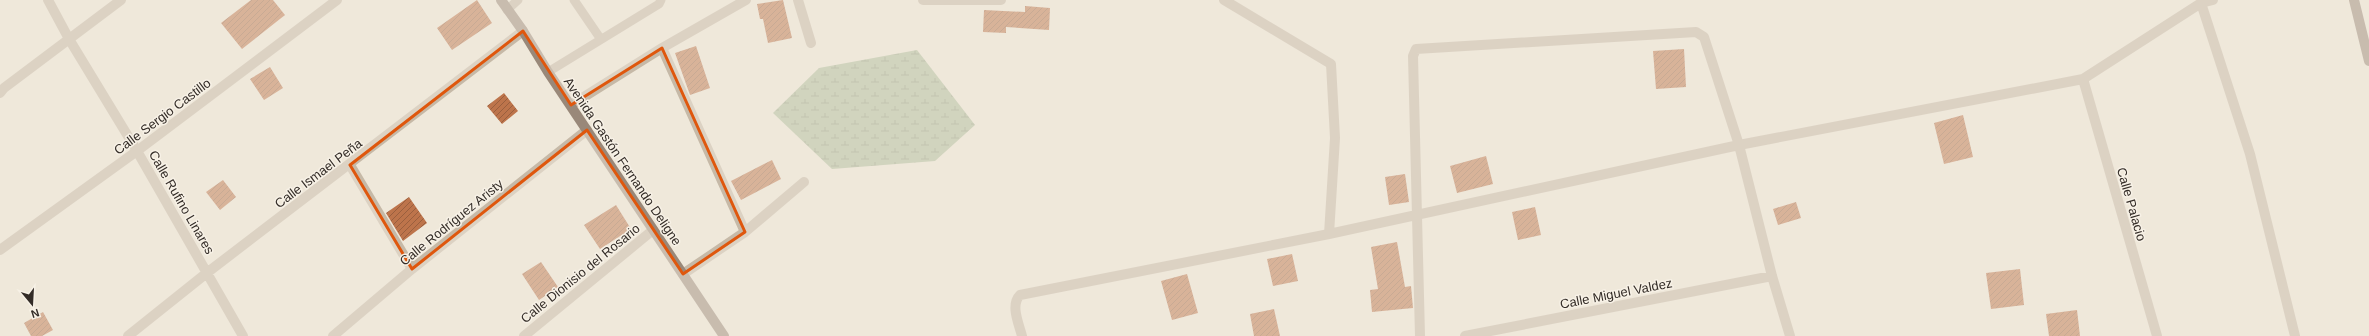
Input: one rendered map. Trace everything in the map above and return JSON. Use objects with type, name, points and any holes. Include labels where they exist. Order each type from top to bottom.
[{"type":"street","name":"Calle Rufino Linares","points":[[48,0],[69,39],[208,272],[243,336]]},
{"type":"street","points":[[0,93],[4,88],[121,0]]},
{"type":"street","name":"Calle Sergio Castillo","points":[[0,250],[137,151],[337,0]]},
{"type":"street","name":"Avenida Gastón Fernando Deligne","points":[[501,0],[724,336]]},
{"type":"street","points":[[571,105],[662,48],[746,0]]},
{"type":"street","points":[[798,0],[811,43]]},
{"type":"street","points":[[923,0],[1001,0]]},
{"type":"street","points":[[1224,0],[1331,64],[1335,138],[1329,234]]},
{"type":"street","points":[[1022,336],[1015,305],[1016,299],[1020,295],[1329,234],[1739,145],[2083,79],[2200,3],[2213,0]]},
{"type":"street","points":[[2354,0],[2369,61]]},
{"type":"street","points":[[2200,3],[2250,154],[2295,336]]},
{"type":"street","name":"Calle Ismael Peña","points":[[128,336],[208,272],[350,165],[523,31]]},
{"type":"street","points":[[1420,336],[1413,56],[1416,49],[1696,32],[1704,38],[1739,145],[1772,276],[1790,336]]},
{"type":"street","points":[[662,48],[745,232]]},
{"type":"street","name":"Calle Palacio","points":[[2083,79],[2157,336]]},
{"type":"street","name":"Calle Rodríguez Aristy","points":[[333,336],[412,269],[587,130]]},
{"type":"street","points":[[350,165],[412,269]]},
{"type":"street","points":[[683,274],[745,232],[804,182]]},
{"type":"street","name":"Calle Dionisio del Rosario","points":[[524,336],[653,230]]},
{"type":"street","name":"Calle Miguel Valdez","points":[[1465,336],[1772,276]]},
{"type":"lane","points":[[507,10],[518,0]]},
{"type":"lane","points":[[574,0],[600,38]]},
{"type":"lane","points":[[548,72],[600,38],[659,4],[661,0]]},
{"type":"highlighted area","points":[[523,31],[571,105],[662,48],[745,232],[683,274],[587,130],[412,269],[350,165]]},
{"type":"green space","points":[[917,50],[975,125],[935,161],[832,169],[773,113],[819,68]]},
{"type":"building","points":[[251,0],[273,0],[285,15],[242,49],[221,23]]},
{"type":"building","points":[[477,0],[492,23],[452,50],[437,28]]},
{"type":"building","points":[[783,0],[792,38],[768,43],[763,19],[760,19],[757,4]]},
{"type":"building","points":[[1025,6],[1050,8],[1049,30],[1006,27],[1006,33],[983,32],[984,10],[1025,12]]},
{"type":"building","points":[[696,46],[710,88],[690,95],[675,53]]},
{"type":"building","points":[[1684,49],[1686,87],[1656,89],[1653,51]]},
{"type":"building","points":[[270,67],[283,88],[264,100],[250,79]]},
{"type":"building","points":[[504,93],[518,111],[502,124],[487,106]]},
{"type":"building","points":[[1963,115],[1973,157],[1944,164],[1934,123]]},
{"type":"building","points":[[1486,156],[1493,184],[1457,193],[1450,166]]},
{"type":"building","points":[[772,160],[781,179],[741,200],[731,181]]},
{"type":"building","points":[[1405,174],[1409,202],[1389,205],[1385,177]]},
{"type":"building","points":[[223,180],[236,197],[220,210],[206,192]]},
{"type":"building","points":[[409,197],[427,223],[403,241],[386,213]]},
{"type":"building","points":[[1796,202],[1801,218],[1778,225],[1773,209]]},
{"type":"building","points":[[616,205],[631,229],[600,249],[584,225]]},
{"type":"building","points":[[1535,207],[1541,235],[1518,240],[1512,212]]},
{"type":"building","points":[[1397,242],[1405,287],[1411,286],[1413,308],[1372,312],[1370,290],[1378,289],[1371,247]]},
{"type":"building","points":[[1292,254],[1298,281],[1273,286],[1267,259]]},
{"type":"building","points":[[541,262],[558,287],[539,300],[522,274]]},
{"type":"building","points":[[2020,269],[2024,305],[1991,309],[1986,273]]},
{"type":"building","points":[[1187,274],[1198,313],[1172,320],[1161,281]]},
{"type":"building","points":[[1274,309],[1280,336],[1254,336],[1250,314]]},
{"type":"building","points":[[2077,310],[2080,336],[2049,336],[2046,314]]},
{"type":"building","points":[[43,312],[53,330],[42,336],[31,336],[24,323]]}]
